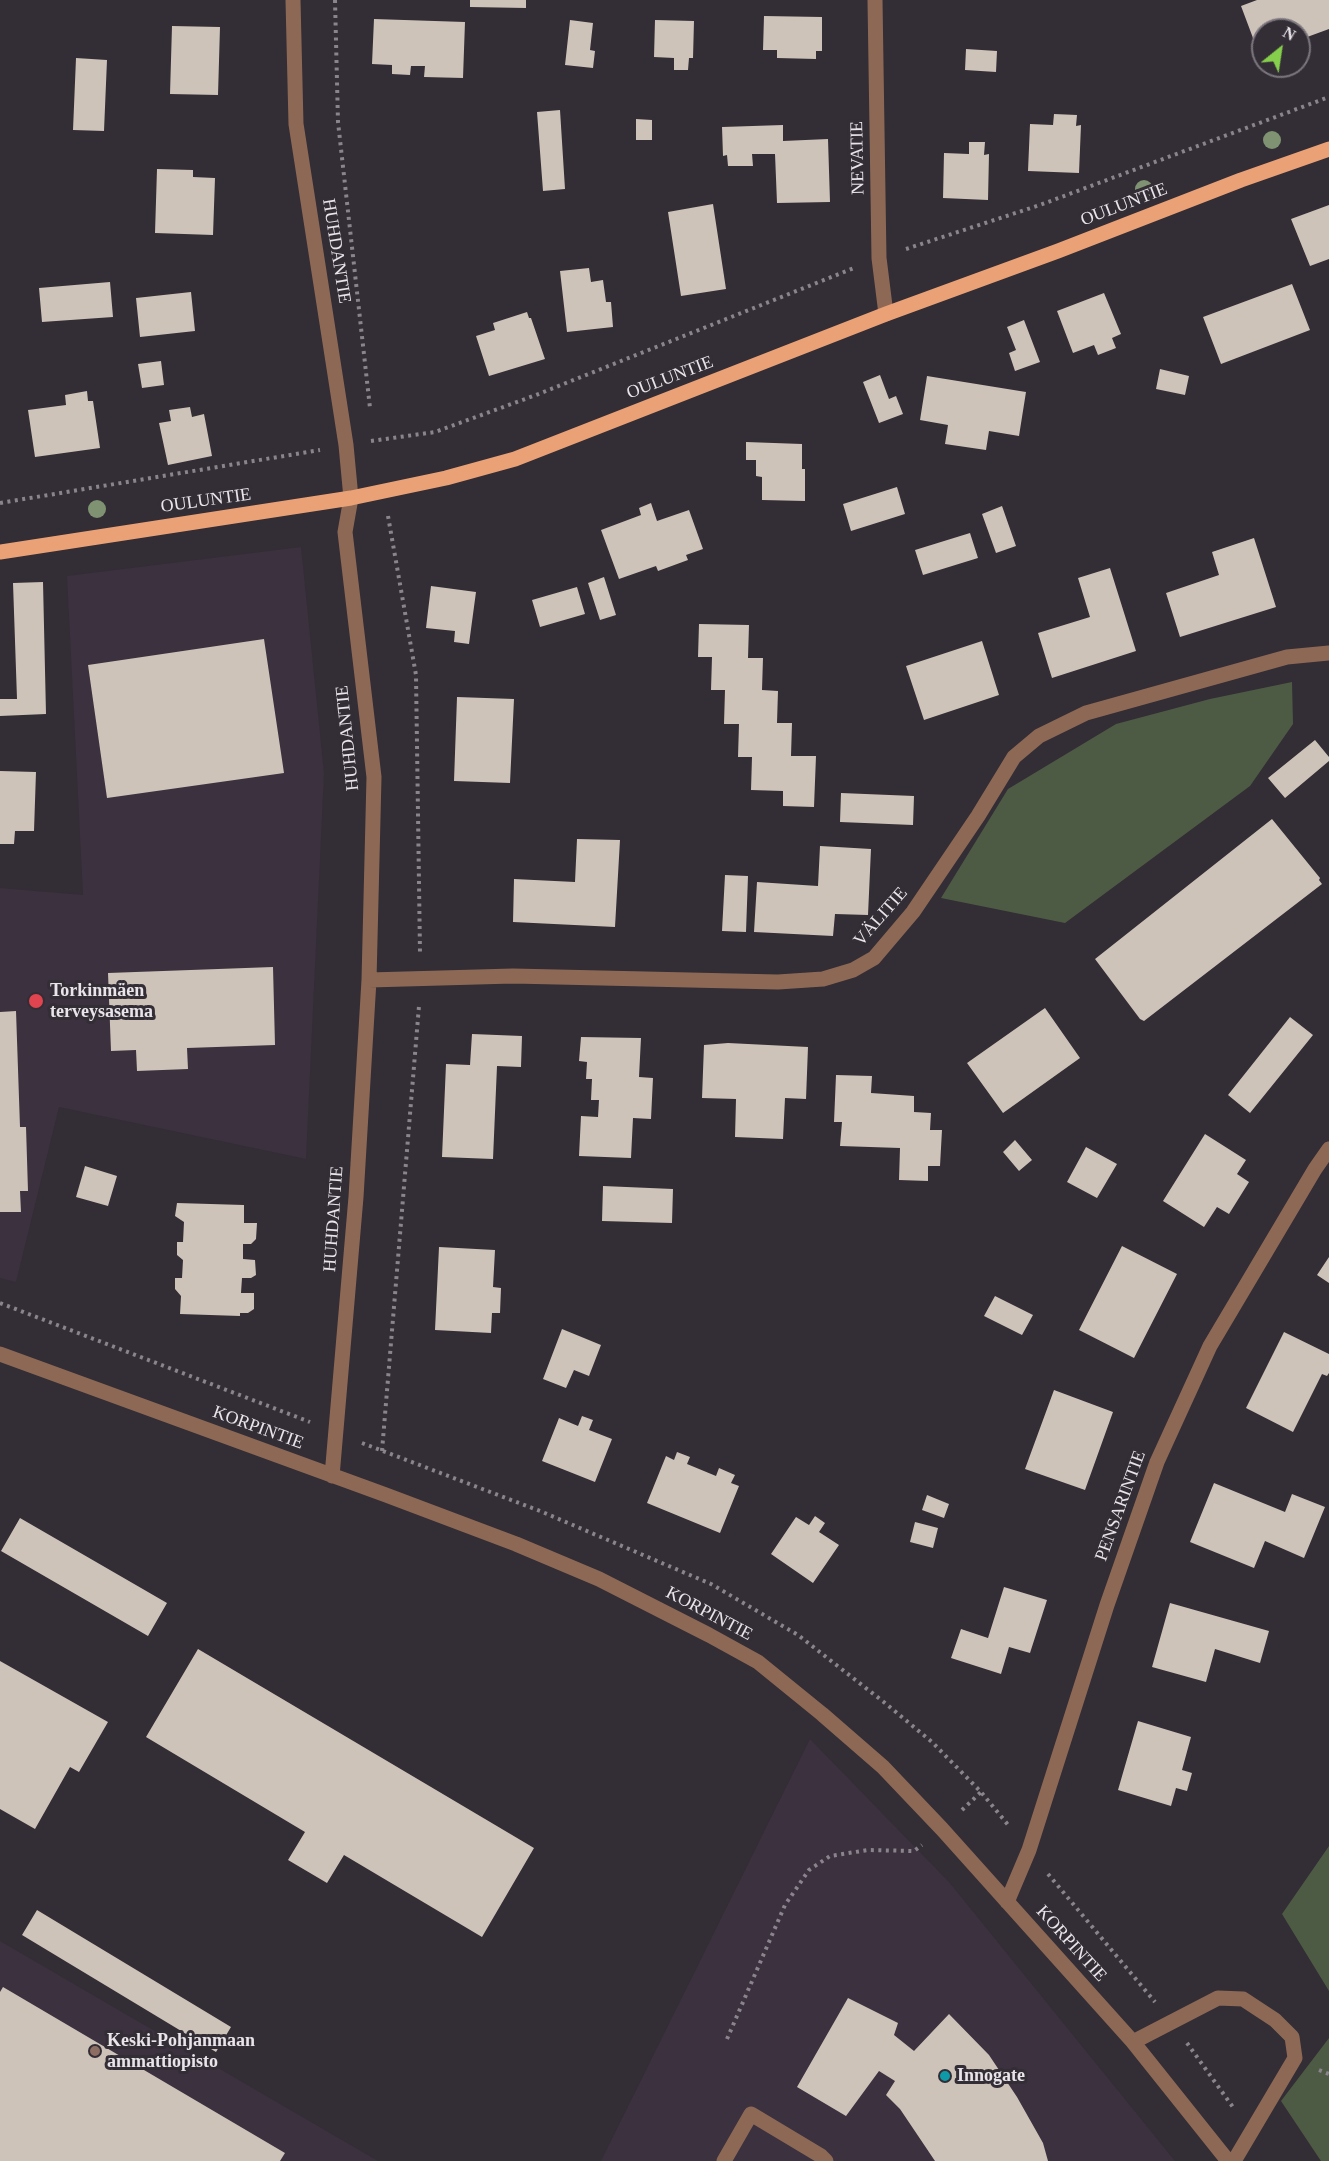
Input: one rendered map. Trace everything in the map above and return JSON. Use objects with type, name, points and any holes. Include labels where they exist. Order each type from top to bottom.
[{"type":"main road","name":"OULUNTIE","points":[[0,552],[351,498],[446,478],[515,459],[886,315],[1241,180],[1329,149]]},
{"type":"street","name":"HUHDANTIE","points":[[293,0],[296,124],[346,445],[351,498],[345,532],[374,777],[369,980],[356,1197],[332,1476]]},
{"type":"street","name":"NEVATIE","points":[[875,0],[879,258],[886,315]]},
{"type":"street","name":"VÄLITIE","points":[[369,980],[513,976],[778,982],[823,979],[853,970],[874,958],[913,912],[1014,758],[1040,736],[1086,713],[1287,657],[1329,653]]},
{"type":"street","name":"PENSARINTIE","points":[[1007,1902],[1029,1850],[1107,1605],[1157,1462],[1210,1346],[1329,1149]]},
{"type":"street","name":"KORPINTIE","points":[[0,1354],[386,1494],[505,1540],[599,1579],[758,1662],[883,1767],[942,1829],[1133,2042],[1228,2161]]},
{"type":"street","points":[[1133,2042],[1218,1998],[1243,1999],[1275,2020],[1292,2037],[1295,2058],[1234,2161]]},
{"type":"street","points":[[724,2161],[752,2114],[826,2161]]},
{"type":"path","points":[[0,503],[435,432],[879,258],[1040,205],[1329,97]]},
{"type":"path","points":[[727,2040],[785,1905],[809,1870],[830,1856],[868,1850],[914,1851],[942,1829],[981,1792]]},
{"type":"shaded area","points":[[301,547],[324,773],[306,1159],[59,1107],[16,1282],[0,1278],[0,888],[83,895],[67,576]]},
{"type":"shaded area","points":[[810,1739],[949,1882],[1175,2161],[601,2161]]},
{"type":"shaded area","name":"Keski-Pohjanmaan ammattiopisto","points":[[0,1941],[378,2161],[0,2161]]},
{"type":"green space","points":[[1292,682],[1293,724],[1250,786],[1065,923],[941,898],[1008,789],[1116,724],[1210,699]]},
{"type":"green space","points":[[1329,1846],[1329,1991],[1282,1914]]},
{"type":"green space","points":[[1329,2038],[1329,2161],[1321,2161],[1281,2101]]},
{"type":"building","points":[[470,0],[526,0],[526,8],[470,7]]},
{"type":"building","points":[[1257,0],[1329,0],[1329,29],[1311,36],[1311,18],[1251,18],[1251,33],[1241,6]]},
{"type":"building","points":[[764,16],[822,17],[822,51],[816,51],[816,59],[777,58],[777,50],[763,50]]},
{"type":"building","points":[[374,19],[465,22],[463,78],[424,77],[425,66],[411,66],[410,75],[392,74],[392,65],[372,64]]},
{"type":"building","points":[[570,20],[593,23],[590,50],[595,51],[593,68],[565,65]]},
{"type":"building","points":[[655,20],[694,21],[693,58],[689,58],[688,70],[674,70],[674,58],[654,57]]},
{"type":"building","points":[[172,26],[220,27],[218,95],[170,94]]},
{"type":"building","points":[[966,49],[997,51],[996,72],[965,70]]},
{"type":"building","points":[[76,58],[107,60],[104,131],[73,130]]},
{"type":"building","points":[[560,110],[565,189],[543,191],[537,112]]},
{"type":"building","points":[[1054,114],[1077,115],[1076,126],[1081,125],[1079,173],[1028,171],[1030,124],[1053,125]]},
{"type":"building","points":[[636,119],[652,120],[652,140],[636,140]]},
{"type":"building","points":[[783,125],[783,141],[828,139],[830,202],[777,203],[775,154],[752,154],[753,166],[728,166],[727,155],[723,156],[722,127]]},
{"type":"building","points":[[969,142],[985,142],[984,155],[989,154],[988,200],[943,198],[944,153],[969,154]]},
{"type":"building","points":[[157,169],[193,170],[193,177],[215,178],[213,235],[155,233]]},
{"type":"building","points":[[713,204],[726,289],[681,296],[668,212]]},
{"type":"building","points":[[1329,205],[1329,259],[1310,266],[1291,219]]},
{"type":"building","points":[[589,268],[591,282],[603,280],[606,302],[611,302],[613,327],[567,332],[560,271]]},
{"type":"building","points":[[110,282],[113,317],[42,322],[39,288]]},
{"type":"building","points":[[1292,284],[1310,330],[1221,364],[1203,317]]},
{"type":"building","points":[[191,292],[195,331],[140,337],[136,298]]},
{"type":"building","points":[[1104,293],[1121,334],[1112,338],[1116,348],[1098,355],[1094,345],[1073,353],[1057,311]]},
{"type":"building","points":[[527,312],[545,359],[489,376],[476,336],[495,330],[493,323]]},
{"type":"building","points":[[1024,320],[1040,362],[1015,371],[1009,353],[1016,350],[1007,327]]},
{"type":"building","points":[[161,361],[164,385],[142,388],[138,364]]},
{"type":"building","points":[[1160,369],[1189,376],[1185,395],[1156,389]]},
{"type":"building","points":[[880,375],[889,399],[896,396],[903,414],[879,423],[863,382]]},
{"type":"building","points":[[927,376],[1026,392],[1019,436],[989,431],[986,450],[945,444],[948,425],[920,420]]},
{"type":"building","points":[[87,391],[88,401],[93,401],[100,448],[35,457],[28,410],[66,405],[65,395]]},
{"type":"building","points":[[190,407],[192,417],[204,414],[212,456],[168,465],[159,423],[171,421],[169,410]]},
{"type":"building","points":[[746,442],[802,444],[805,501],[762,500],[762,477],[756,476],[756,460],[746,460]]},
{"type":"building","points":[[897,487],[905,514],[851,531],[843,504]]},
{"type":"building","points":[[651,503],[657,521],[689,510],[703,549],[686,555],[688,560],[658,571],[656,566],[619,579],[601,530],[641,515],[639,508]]},
{"type":"building","points":[[1002,506],[1016,546],[996,553],[982,514]]},
{"type":"building","points":[[970,533],[978,558],[923,575],[915,550]]},
{"type":"building","points":[[1254,538],[1276,607],[1180,637],[1166,593],[1219,575],[1212,552]]},
{"type":"building","points":[[1110,568],[1136,651],[1052,678],[1038,633],[1090,617],[1078,578]]},
{"type":"building","points":[[604,577],[616,615],[600,620],[588,583]]},
{"type":"building","points":[[43,582],[46,714],[0,716],[0,699],[17,699],[13,583]]},
{"type":"building","points":[[431,586],[476,592],[469,644],[454,642],[455,631],[426,628]]},
{"type":"building","points":[[577,587],[585,614],[540,627],[532,600]]},
{"type":"building","points":[[699,624],[749,625],[748,658],[763,658],[762,690],[778,691],[777,723],[792,723],[791,756],[816,756],[814,807],[783,806],[783,791],[751,790],[752,757],[738,757],[739,724],[724,724],[725,690],[711,690],[712,657],[698,657]]},
{"type":"building","points":[[264,639],[284,773],[107,798],[88,665]]},
{"type":"building","points":[[982,641],[999,695],[924,720],[906,666]]},
{"type":"building","points":[[457,697],[514,699],[510,783],[454,781]]},
{"type":"building","points":[[1315,740],[1329,757],[1329,761],[1285,798],[1268,778]]},
{"type":"building","points":[[0,771],[36,772],[34,831],[15,831],[14,844],[0,844]]},
{"type":"building","points":[[841,793],[914,796],[913,825],[840,822]]},
{"type":"building","points":[[1272,819],[1320,878],[1322,884],[1144,1021],[1140,1019],[1095,959]]},
{"type":"building","points":[[577,839],[620,840],[615,927],[513,922],[514,879],[575,882]]},
{"type":"building","points":[[820,846],[871,849],[868,915],[835,914],[833,936],[754,932],[757,882],[818,886]]},
{"type":"building","points":[[725,875],[748,876],[746,932],[722,931]]},
{"type":"building","points":[[273,967],[275,1045],[187,1048],[188,1069],[137,1071],[136,1050],[111,1051],[108,973]]},
{"type":"building","points":[[1045,1008],[1080,1058],[1003,1113],[967,1063]]},
{"type":"building","points":[[16,1011],[20,1127],[26,1127],[28,1191],[20,1191],[21,1212],[0,1212],[0,1012]]},
{"type":"building","points":[[1290,1017],[1313,1035],[1250,1113],[1228,1095]]},
{"type":"building","points":[[472,1034],[522,1036],[521,1067],[497,1066],[493,1159],[442,1157],[446,1064],[470,1065]]},
{"type":"building","points":[[581,1037],[641,1038],[639,1077],[653,1078],[651,1119],[633,1118],[631,1158],[579,1156],[581,1116],[598,1117],[599,1100],[591,1100],[592,1079],[586,1079],[587,1062],[579,1061]]},
{"type":"building","points":[[728,1043],[808,1047],[806,1099],[785,1098],[783,1139],[735,1137],[736,1099],[702,1098],[704,1045]]},
{"type":"building","points":[[836,1075],[872,1076],[871,1093],[914,1096],[914,1112],[931,1113],[930,1130],[942,1130],[940,1166],[928,1166],[928,1181],[899,1180],[900,1148],[840,1146],[842,1122],[834,1122]]},
{"type":"building","points":[[1205,1134],[1246,1160],[1237,1174],[1249,1182],[1229,1214],[1217,1207],[1204,1227],[1163,1201]]},
{"type":"building","points":[[1015,1140],[1032,1160],[1019,1171],[1003,1152]]},
{"type":"building","points":[[1086,1147],[1117,1164],[1097,1198],[1067,1182]]},
{"type":"building","points":[[85,1166],[117,1176],[108,1206],[76,1197]]},
{"type":"building","points":[[603,1186],[673,1189],[672,1223],[602,1221]]},
{"type":"building","points":[[177,1203],[244,1205],[244,1223],[257,1223],[256,1239],[251,1244],[243,1244],[243,1259],[255,1260],[256,1275],[251,1278],[242,1278],[241,1293],[254,1293],[254,1309],[248,1313],[240,1313],[240,1316],[180,1314],[181,1296],[175,1289],[175,1278],[182,1278],[183,1260],[177,1255],[177,1242],[183,1242],[184,1222],[175,1216]]},
{"type":"building","points":[[1122,1246],[1177,1274],[1134,1358],[1079,1330]]},
{"type":"building","points":[[439,1247],[495,1250],[493,1287],[501,1288],[500,1313],[492,1313],[491,1333],[435,1330]]},
{"type":"building","points":[[1329,1257],[1329,1283],[1317,1275]]},
{"type":"building","points":[[995,1296],[1033,1315],[1022,1335],[984,1316]]},
{"type":"building","points":[[562,1329],[601,1345],[589,1376],[574,1370],[566,1388],[543,1379]]},
{"type":"building","points":[[1284,1332],[1329,1354],[1329,1373],[1327,1376],[1322,1374],[1293,1432],[1246,1408]]},
{"type":"building","points":[[1054,1390],[1113,1412],[1085,1490],[1025,1469]]},
{"type":"building","points":[[582,1416],[593,1420],[589,1430],[612,1439],[595,1482],[542,1461],[559,1418],[578,1426]]},
{"type":"building","points":[[677,1452],[690,1457],[687,1464],[716,1476],[719,1468],[735,1475],[731,1483],[739,1486],[720,1533],[647,1503],[666,1456],[674,1460]]},
{"type":"building","points":[[1214,1483],[1285,1512],[1292,1494],[1325,1507],[1304,1558],[1265,1541],[1254,1568],[1190,1542]]},
{"type":"building","points":[[927,1495],[949,1504],[944,1518],[922,1510]]},
{"type":"building","points":[[815,1516],[825,1523],[819,1532],[839,1545],[813,1583],[771,1554],[796,1517],[809,1525]]},
{"type":"building","points":[[20,1518],[167,1603],[148,1636],[1,1551]]},
{"type":"building","points":[[915,1522],[938,1528],[933,1548],[910,1542]]},
{"type":"building","points":[[1004,1587],[1047,1600],[1030,1653],[1009,1647],[1001,1674],[951,1658],[961,1629],[988,1638]]},
{"type":"building","points":[[1170,1603],[1269,1631],[1260,1663],[1215,1649],[1206,1682],[1152,1667]]},
{"type":"building","points":[[198,1649],[534,1848],[482,1937],[344,1855],[327,1883],[288,1860],[305,1832],[146,1737]]},
{"type":"building","points":[[0,1661],[108,1722],[79,1772],[70,1767],[35,1829],[0,1809]]},
{"type":"building","points":[[1138,1721],[1191,1737],[1182,1770],[1192,1773],[1187,1791],[1176,1788],[1171,1806],[1118,1790]]},
{"type":"building","points":[[37,1910],[231,2027],[216,2052],[22,1935]]},
{"type":"building","name":"Keski-Pohjanmaan ammattiopisto","points":[[3,1987],[285,2153],[280,2161],[0,2161],[0,1992]]},
{"type":"building","name":"Innogate","points":[[848,1998],[898,2023],[894,2035],[914,2051],[949,2014],[989,2055],[1017,2097],[1043,2143],[1048,2161],[935,2161],[900,2109],[886,2095],[895,2081],[879,2071],[846,2116],[797,2087]]},
{"type":"place","name":"Torkinmäen terveysasema","points":[[36,1001]]},
{"type":"place","name":"Keski-Pohjanmaan ammattiopisto","points":[[95,2051]]},
{"type":"place","name":"Innogate","points":[[945,2076]]}]
